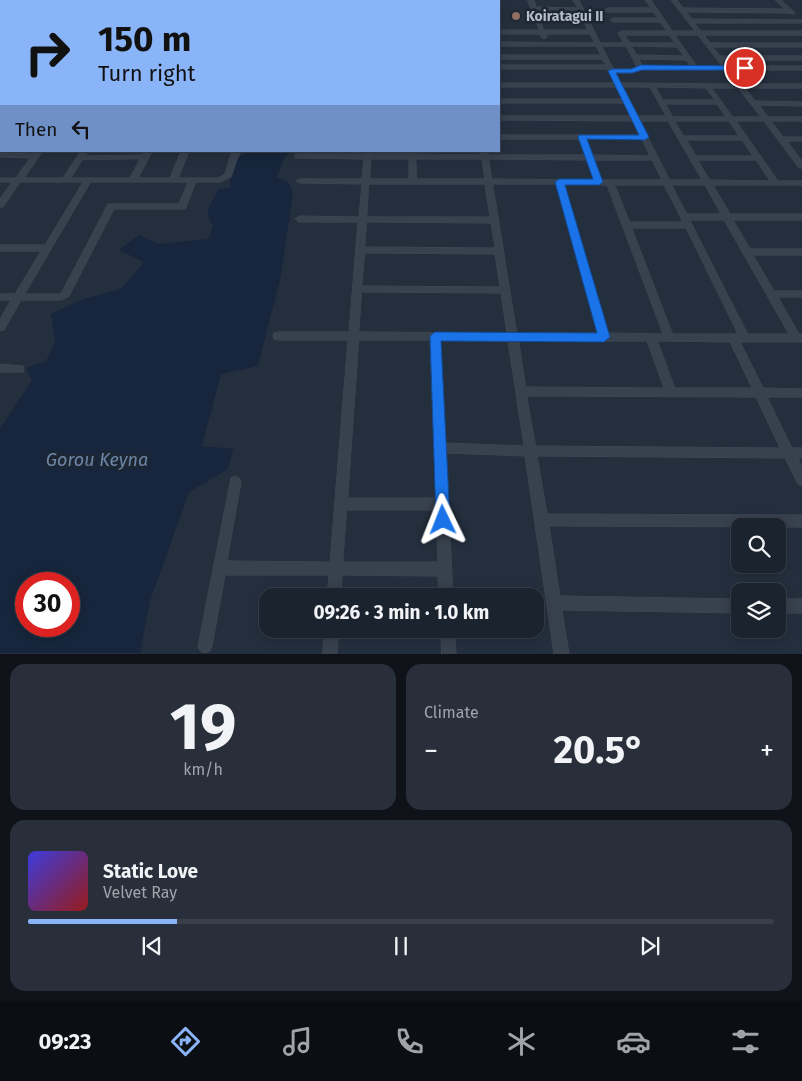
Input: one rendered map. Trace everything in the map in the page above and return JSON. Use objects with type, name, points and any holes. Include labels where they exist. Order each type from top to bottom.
[{"type":"street","points":[[531,0],[551,57]]},
{"type":"street","points":[[576,0],[745,338]]},
{"type":"street","points":[[648,0],[695,68]]},
{"type":"street","points":[[674,0],[800,162]]},
{"type":"street","points":[[778,0],[801,22]]},
{"type":"street","points":[[655,10],[606,7],[615,22],[662,20]]},
{"type":"street","points":[[534,9],[581,10]]},
{"type":"street","points":[[682,10],[789,11]]},
{"type":"street","points":[[538,20],[586,20]]},
{"type":"street","points":[[690,21],[801,22]]},
{"type":"street","points":[[500,32],[592,32]]},
{"type":"street","points":[[641,68],[621,33],[802,33]]},
{"type":"street","points":[[500,44],[679,45]]},
{"type":"street","points":[[708,45],[802,45]]},
{"type":"street","points":[[500,57],[605,57]]},
{"type":"street","points":[[635,57],[688,58]]},
{"type":"street","points":[[718,58],[802,58]]},
{"type":"street","points":[[773,58],[782,68]]},
{"type":"street","points":[[500,67],[632,71],[641,68],[802,68]]},
{"type":"street","points":[[500,85],[802,86]]},
{"type":"street","points":[[652,86],[770,294],[799,338]]},
{"type":"street","points":[[708,86],[776,183]]},
{"type":"street","points":[[500,101],[627,101]]},
{"type":"street","points":[[661,102],[719,102]]},
{"type":"street","points":[[754,103],[802,104]]},
{"type":"street","points":[[500,118],[802,119]]},
{"type":"street","points":[[500,137],[645,137]]},
{"type":"street","points":[[582,137],[599,182]]},
{"type":"street","points":[[682,138],[745,138]]},
{"type":"street","points":[[781,139],[802,139]]},
{"type":"street","points":[[173,180],[185,152]]},
{"type":"street","points":[[0,180],[193,180],[225,178],[228,175],[236,152]]},
{"type":"street","points":[[0,155],[38,153]]},
{"type":"street","points":[[0,206],[38,153]]},
{"type":"street","points":[[65,180],[82,154],[147,154],[133,180]]},
{"type":"street","points":[[335,588],[368,154]]},
{"type":"street","points":[[412,154],[413,182]]},
{"type":"street","points":[[298,156],[485,154],[655,158]]},
{"type":"street","points":[[485,154],[562,654]]},
{"type":"street","points":[[693,158],[759,158]]},
{"type":"street","points":[[0,327],[88,180]]},
{"type":"street","points":[[0,297],[62,298],[66,294],[111,206],[182,208],[193,180]]},
{"type":"street","points":[[300,181],[802,183]]},
{"type":"street","points":[[559,182],[604,337]]},
{"type":"street","points":[[610,182],[670,338]]},
{"type":"street","points":[[627,225],[727,217],[802,217]]},
{"type":"street","points":[[298,219],[495,220]]},
{"type":"street","points":[[0,248],[47,248]]},
{"type":"street","points":[[361,250],[500,251]]},
{"type":"street","points":[[747,252],[802,252]]},
{"type":"street","points":[[358,289],[506,290]]},
{"type":"street","points":[[770,294],[802,294]]},
{"type":"street","points":[[278,336],[799,338]]},
{"type":"street","points":[[435,336],[446,588]]},
{"type":"street","points":[[651,338],[671,392]]},
{"type":"street","points":[[733,338],[802,480]]},
{"type":"street","points":[[0,368],[19,369]]},
{"type":"street","points":[[522,391],[802,392]]},
{"type":"street","points":[[440,448],[531,451],[802,453]]},
{"type":"street","points":[[205,646],[235,482]]},
{"type":"street","points":[[341,504],[442,504]]},
{"type":"street","points":[[542,520],[802,521]]},
{"type":"street","points":[[219,568],[445,570]]},
{"type":"street","points":[[554,603],[731,606]]},
{"type":"street","points":[[786,606],[802,606]]},
{"type":"street","points":[[330,654],[331,638]]},
{"type":"street","points":[[448,638],[449,654]]},
{"type":"water","name":"Gorou Keyna","points":[[246,152],[292,152],[285,156],[277,177],[289,183],[293,194],[280,280],[258,366],[221,374],[202,446],[234,449],[227,470],[189,492],[150,601],[140,653],[0,653],[0,429],[32,380],[26,368],[46,361],[55,343],[51,314],[83,299],[121,289],[144,262],[119,250],[139,235],[159,244],[208,239],[213,226],[208,215],[209,207],[219,189],[230,187],[230,175],[233,166]]},
{"type":"place","name":"Koiratagui II","points":[[516,16]]},
{"type":"route","points":[[443,520],[435,336],[604,337],[559,182],[599,182],[582,137],[645,137],[612,71],[632,71],[641,68],[745,68]]}]
